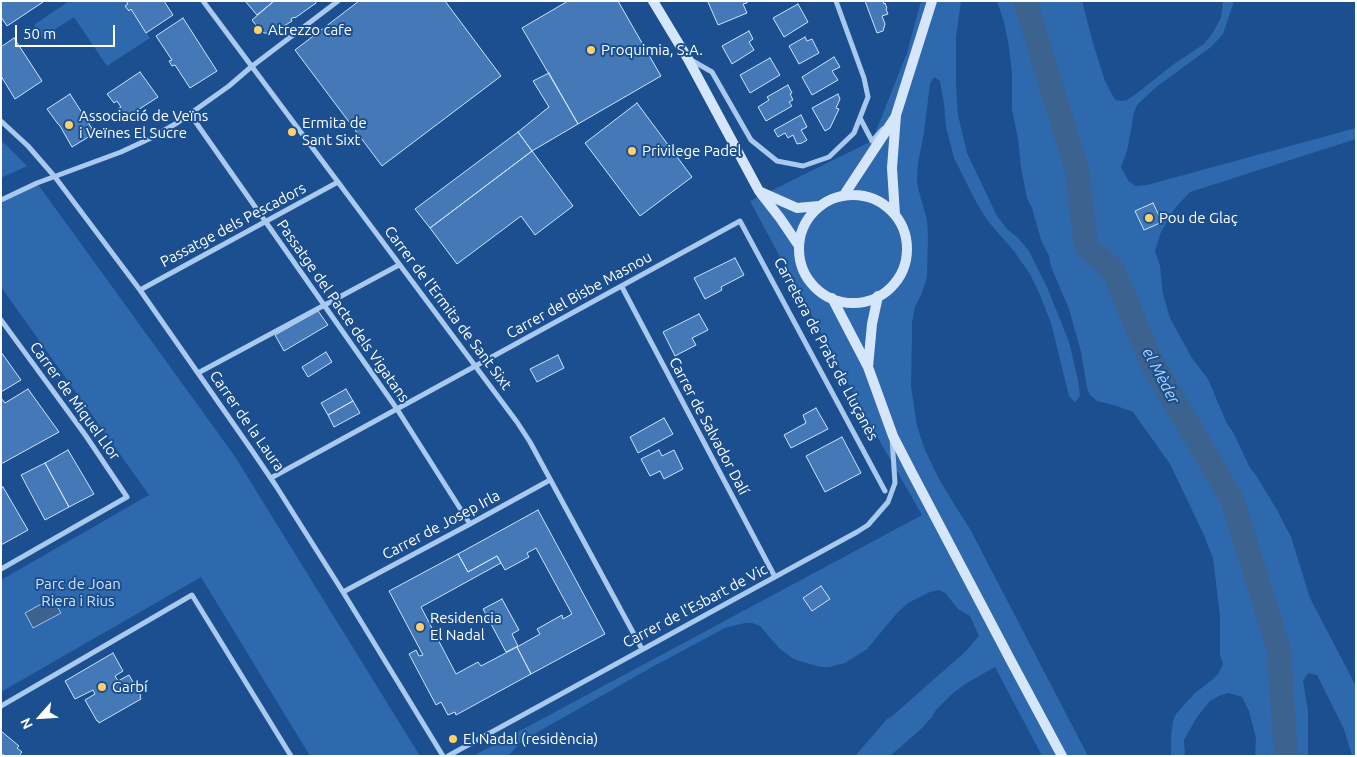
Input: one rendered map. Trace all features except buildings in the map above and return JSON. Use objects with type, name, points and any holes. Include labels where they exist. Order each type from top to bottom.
[{"type":"street","name":"Carrer de l'Ermita de Sant Sixt","points":[[203,1],[517,422],[530,442],[642,649]]},
{"type":"street","points":[[1,200],[37,183],[121,152],[149,139],[190,114],[229,86],[338,1]]},
{"type":"street","name":"Carretera de Prats de Lluçanès","points":[[653,1],[688,59],[759,191],[799,246]]},
{"type":"street","points":[[688,59],[712,72],[751,140],[777,161],[802,166],[829,156],[854,133],[868,97],[864,78],[836,1]]},
{"type":"street","points":[[895,216],[892,168],[896,115],[932,1]]},
{"type":"street","name":"Passatge del Pacte dels Vigatans","points":[[190,114],[397,409],[470,524]]},
{"type":"street","points":[[860,118],[872,141],[896,115]]},
{"type":"street","points":[[844,195],[896,115]]},
{"type":"street","name":"Carrer de la Laura","points":[[1,121],[28,146],[54,177],[140,290],[271,478],[443,756]]},
{"type":"street","name":"Passatge dels Pescadors","points":[[140,290],[338,182]]},
{"type":"street","points":[[759,191],[797,208],[819,206]]},
{"type":"street","points":[[854,194],[873,198],[888,208],[904,232],[906,241],[902,271],[896,281],[878,296],[866,301],[850,302],[832,298],[809,280],[802,265],[799,246],[806,222],[819,206],[835,197],[844,195],[854,194]]},
{"type":"street","name":"Carretera de Prats de Lluçanès","points":[[740,221],[885,491]]},
{"type":"street","name":"Carrer del Bisbe Masnou","points":[[271,478],[740,221]]},
{"type":"street","points":[[198,374],[400,265]]},
{"type":"street","name":"Carrer de Salvador Dalí","points":[[622,286],[775,577]]},
{"type":"street","points":[[868,366],[872,324],[878,296]]},
{"type":"street","points":[[832,298],[868,366],[893,436],[1062,756]]},
{"type":"street","name":"Carrer de Miquel Llor","points":[[1,320],[127,496],[1,569]]},
{"type":"street","name":"Carrer de l'Esbart de Vic","points":[[448,756],[868,525],[888,502],[895,483],[893,436]]},
{"type":"street","name":"Carrer de Josep Irla","points":[[343,592],[550,480]]},
{"type":"street","points":[[1,706],[192,595],[292,756]]},
{"type":"green space","points":[[69,1],[126,1],[129,11],[131,9],[150,38],[107,66],[74,17],[42,38],[34,25]]},
{"type":"green space","points":[[921,1],[961,1],[956,37],[956,84],[958,115],[967,153],[997,216],[1029,251],[1047,287],[1069,342],[1080,396],[1075,402],[1069,396],[1051,323],[1030,274],[1013,250],[987,220],[954,158],[946,127],[940,81],[934,77],[930,84],[917,180],[927,220],[928,237],[927,277],[915,307],[912,323],[911,386],[917,426],[925,450],[939,479],[970,529],[1088,756],[1042,756],[995,667],[965,684],[952,694],[921,729],[890,756],[855,756],[887,719],[965,652],[979,636],[970,616],[959,610],[945,593],[939,590],[930,592],[908,603],[867,649],[845,663],[821,667],[792,658],[779,648],[760,626],[752,623],[725,628],[522,741],[508,756],[473,756],[922,515],[866,417],[750,201],[872,141],[907,53]]},
{"type":"green space","points":[[997,1],[1082,1],[1105,81],[1114,98],[1122,101],[1136,94],[1174,64],[1204,44],[1214,31],[1221,17],[1223,1],[1234,1],[1223,34],[1211,47],[1156,87],[1137,105],[1133,116],[1127,151],[1121,167],[1129,182],[1136,186],[1147,185],[1356,128],[1356,139],[1190,192],[1175,208],[1161,232],[1155,251],[1160,266],[1163,294],[1170,318],[1192,358],[1208,379],[1227,424],[1233,432],[1250,468],[1277,510],[1291,537],[1310,598],[1356,686],[1356,756],[1352,756],[1344,729],[1317,675],[1308,673],[1303,681],[1308,711],[1308,756],[1255,756],[1256,738],[1249,711],[1242,697],[1229,693],[1210,701],[1197,717],[1184,740],[1185,756],[1171,756],[1171,737],[1176,714],[1195,693],[1218,674],[1223,664],[1220,655],[1220,616],[1213,558],[1170,464],[1133,412],[1097,401],[1090,395],[1087,388],[1081,352],[1069,309],[1051,267],[1049,256],[1041,240],[1032,208],[1027,198],[1012,110],[1012,74],[1009,47]]},
{"type":"green space","points":[[1,140],[27,166],[1,178]]},
{"type":"green space","name":"Parc de Joan Riera i Rius","points":[[37,183],[234,455],[420,756],[310,756],[201,577],[1,692],[1,580],[149,495],[1,287],[1,200]]},
{"type":"shaded area","points":[[52,598],[61,613],[33,628],[25,613]]},
{"type":"waterway","name":"el Mèder","points":[[1025,1],[1077,170],[1086,246],[1113,270],[1153,365],[1232,499],[1279,650],[1286,756]]},
{"type":"place","name":"Atrezzo cafe","points":[[258,30]]},
{"type":"place","name":"Proquimia, S.A.","points":[[591,50]]},
{"type":"place","name":"Associació de Veïns i Veïnes El Sucre","points":[[69,125]]},
{"type":"place","name":"Ermita de Sant Sixt","points":[[292,132]]},
{"type":"place","name":"Privilege Padel","points":[[632,151]]},
{"type":"place","name":"Pou de Glaç","points":[[1149,218]]},
{"type":"place","name":"Residencia El Nadal","points":[[420,627]]},
{"type":"place","name":"Garbí","points":[[102,687]]},
{"type":"place","name":"El Nadal (residència)","points":[[453,739]]}]
